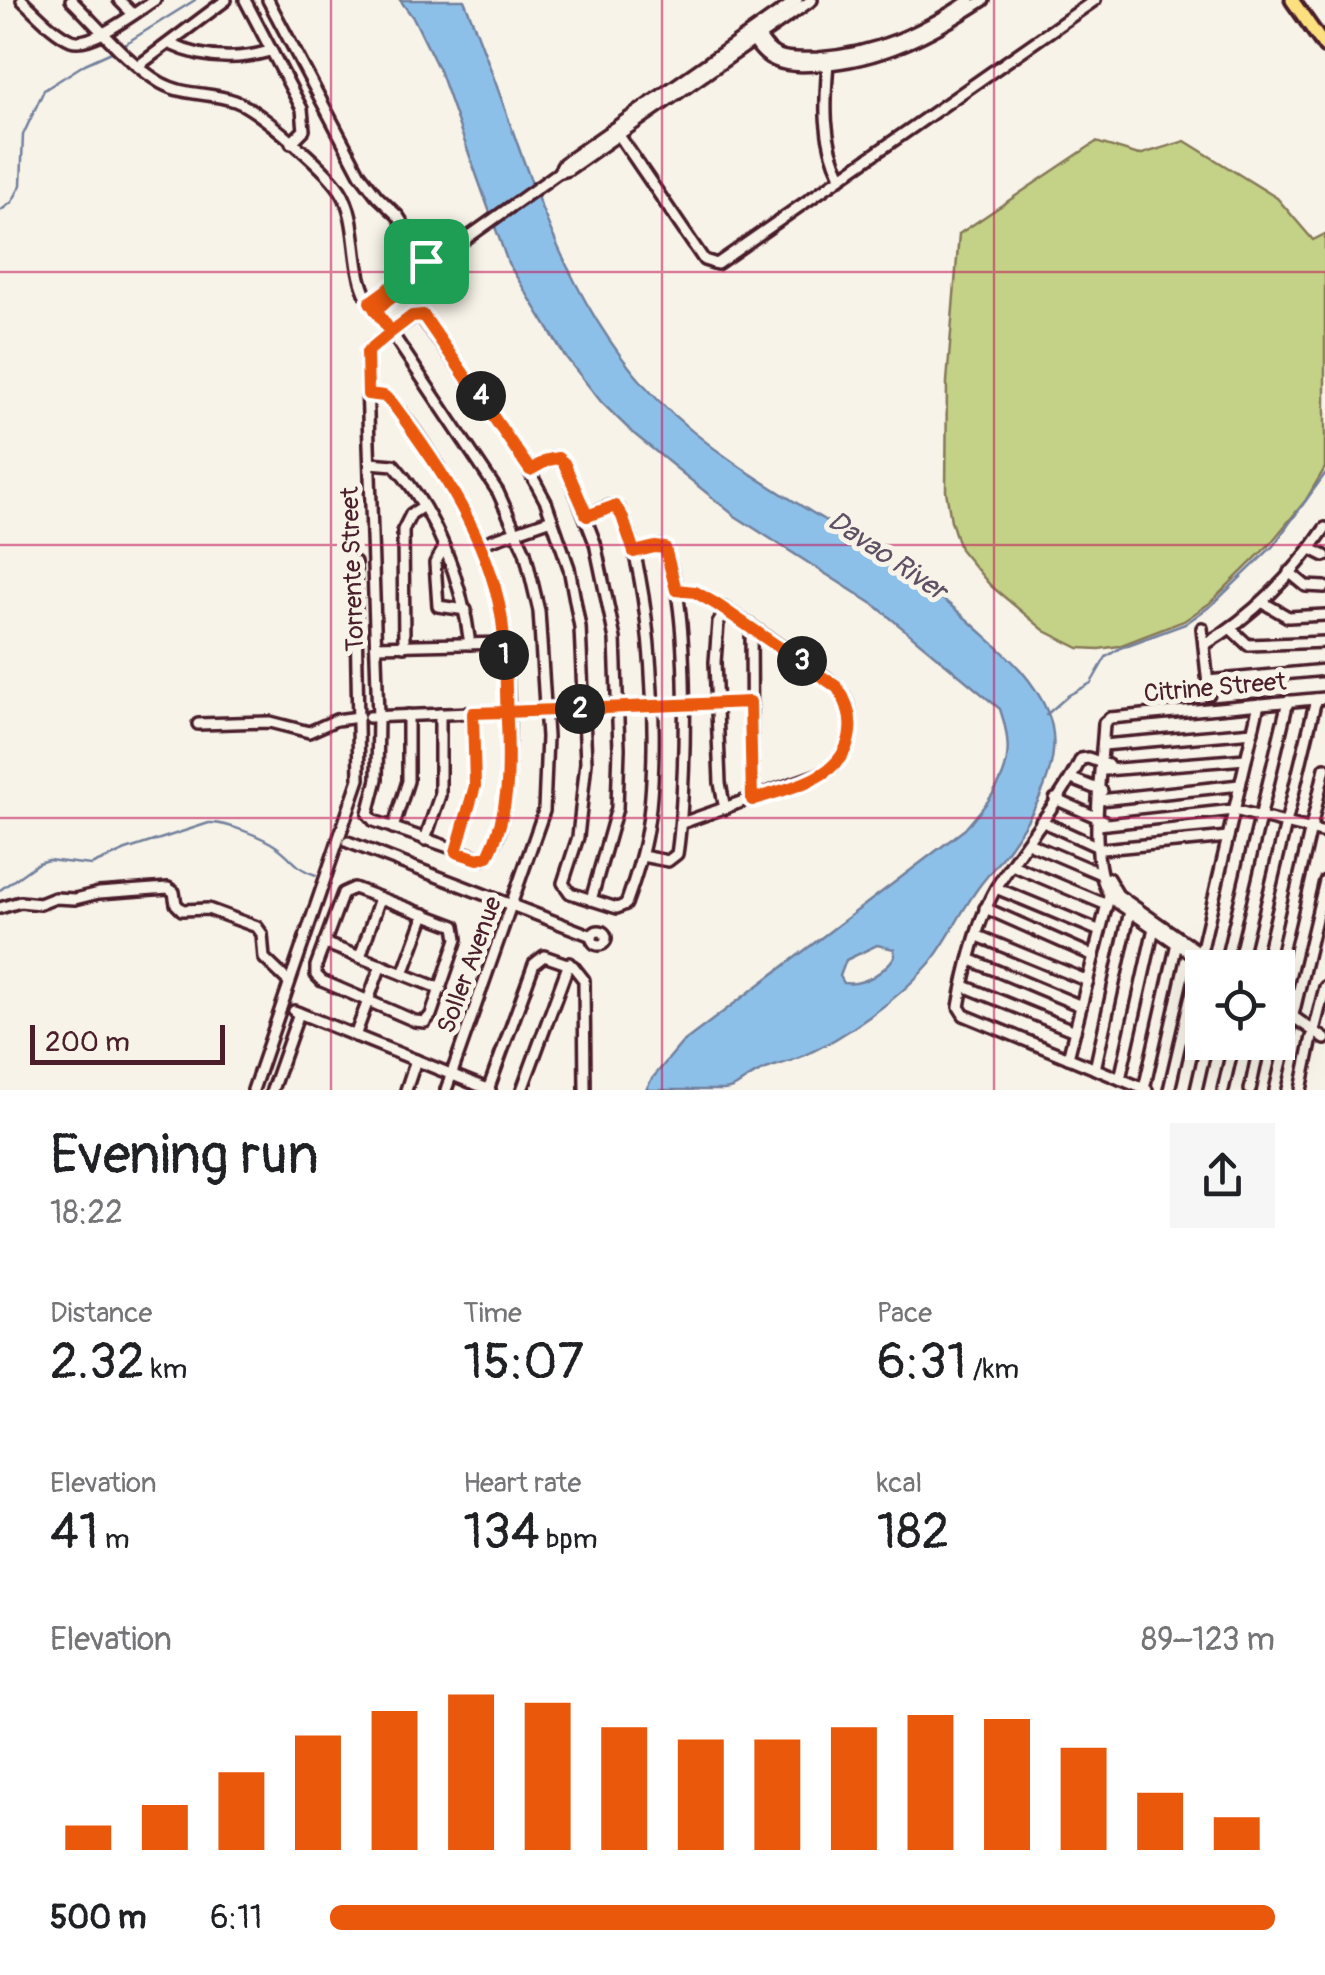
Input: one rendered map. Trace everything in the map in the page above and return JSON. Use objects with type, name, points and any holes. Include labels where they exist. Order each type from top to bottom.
[{"type":"main road","points":[[1292,0],[1325,48]]},
{"type":"street","points":[[22,0],[69,39],[86,41],[155,0]]},
{"type":"street","points":[[70,0],[138,66],[226,0]]},
{"type":"street","points":[[119,0],[133,14]]},
{"type":"street","points":[[245,0],[304,115],[304,130],[291,144]]},
{"type":"street","points":[[268,0],[360,174],[398,216],[429,265]]},
{"type":"street","points":[[373,306],[429,265],[450,244],[461,242],[556,174],[564,163],[617,131],[798,0]]},
{"type":"street","points":[[754,35],[812,0]]},
{"type":"street","points":[[956,14],[970,0]]},
{"type":"street","points":[[754,35],[768,58],[782,64],[854,62],[891,52],[984,0]]},
{"type":"street","points":[[617,131],[701,256],[711,264],[730,257],[1095,0]]},
{"type":"street","points":[[170,44],[195,53],[270,51]]},
{"type":"street","points":[[828,60],[826,131],[841,176]]},
{"type":"street","name":"Soller Avenue","points":[[138,66],[171,88],[246,101],[342,193],[357,272],[373,306],[484,468],[516,531],[539,612],[548,765],[544,811],[446,1090]]},
{"type":"street","points":[[391,332],[412,316],[423,315],[530,470],[552,519],[576,598],[584,708],[584,799],[564,887],[570,893],[620,908],[626,904],[642,856],[652,788],[646,624],[634,552],[618,509],[610,506],[587,516]]},
{"type":"street","name":"Torrente Street","points":[[391,332],[367,352],[376,646],[369,717],[377,779],[368,814],[374,821],[393,828]]},
{"type":"street","points":[[368,394],[384,396],[393,404],[452,490],[480,544],[498,599],[504,642],[508,800],[486,858],[456,852],[393,828],[408,781],[408,716]]},
{"type":"street","points":[[530,470],[548,460],[558,458],[564,463],[587,516],[612,615],[618,707],[617,808],[591,900]]},
{"type":"street","points":[[370,462],[394,465],[422,507],[444,548],[466,610],[470,644]]},
{"type":"street","points":[[404,646],[403,530],[411,514],[422,507]]},
{"type":"street","points":[[480,544],[552,519]]},
{"type":"street","points":[[1204,645],[1231,629],[1262,602],[1325,528]]},
{"type":"street","points":[[444,548],[436,563],[437,602],[442,609],[466,610]]},
{"type":"street","points":[[634,552],[665,548],[676,590],[684,704],[682,823],[677,854],[673,859],[658,860],[642,856]]},
{"type":"street","points":[[1311,549],[1325,556]]},
{"type":"street","points":[[253,1090],[357,786],[369,717],[355,562]]},
{"type":"street","points":[[1289,572],[1306,586],[1325,588]]},
{"type":"street","points":[[676,590],[695,592],[726,610],[837,687],[848,706],[850,728],[843,755],[828,771],[682,823]]},
{"type":"street","points":[[1262,602],[1288,617],[1325,615]]},
{"type":"street","points":[[724,809],[720,793],[716,634],[726,610]]},
{"type":"street","points":[[751,626],[752,800]]},
{"type":"street","points":[[1202,628],[1210,694]]},
{"type":"street","points":[[1231,629],[1248,645],[1325,642]]},
{"type":"street","points":[[376,646],[504,642]]},
{"type":"street","points":[[1208,681],[1325,670]]},
{"type":"street","points":[[1256,950],[1321,698]]},
{"type":"street","name":"Citrine Street","points":[[1106,744],[1110,718],[1321,698]]},
{"type":"street","points":[[198,724],[270,722],[310,732],[342,718],[750,702]]},
{"type":"street","points":[[1228,950],[1288,702]]},
{"type":"street","points":[[1201,950],[1259,704]]},
{"type":"street","points":[[456,852],[475,786],[473,713]]},
{"type":"street","points":[[425,840],[440,795],[440,714]]},
{"type":"street","points":[[1068,1058],[1108,900],[1099,848],[1106,744],[1252,732]]},
{"type":"street","points":[[1177,943],[1145,1090],[959,1010],[985,908],[1084,758],[1105,767],[1246,759]]},
{"type":"street","points":[[1283,950],[1325,768]]},
{"type":"street","points":[[1072,779],[1103,796],[1240,784]]},
{"type":"street","points":[[1055,800],[1101,822],[1234,810],[1325,833]]},
{"type":"street","points":[[1041,822],[1099,848],[1228,837]]},
{"type":"street","points":[[348,842],[592,936]]},
{"type":"street","points":[[1028,843],[1101,874]]},
{"type":"street","points":[[1099,848],[1115,892],[1192,950]]},
{"type":"street","points":[[1012,865],[1108,900],[1189,950]]},
{"type":"street","points":[[1295,1007],[1325,882]]},
{"type":"street","points":[[0,908],[20,902],[40,904],[55,898],[75,900],[100,893],[168,888],[182,910],[208,909],[257,926],[262,934],[264,958],[289,982]]},
{"type":"street","points":[[354,888],[424,914],[457,930],[440,989],[425,1022],[318,979],[316,966],[344,890],[354,888]]},
{"type":"street","points":[[996,888],[1100,931]]},
{"type":"street","points":[[360,957],[380,898]]},
{"type":"street","points":[[985,908],[1094,956]]},
{"type":"street","points":[[1094,1069],[1130,912]]},
{"type":"street","points":[[402,974],[424,914]]},
{"type":"street","points":[[1120,1080],[1154,928]]},
{"type":"street","points":[[978,936],[1088,981]]},
{"type":"street","points":[[324,942],[440,989]]},
{"type":"street","points":[[272,1090],[296,1012],[489,1090],[536,960],[548,956],[569,964],[581,975],[586,989],[585,1090]]},
{"type":"street","points":[[971,960],[1081,1006]]},
{"type":"street","points":[[522,1090],[569,964]]},
{"type":"street","points":[[355,1036],[382,966]]},
{"type":"street","points":[[964,986],[1075,1031]]},
{"type":"street","points":[[1301,1090],[1325,986]]},
{"type":"street","points":[[1169,1090],[1185,1021]]},
{"type":"street","points":[[1295,1022],[1325,1043]]},
{"type":"street","points":[[406,1090],[416,1060]]},
{"type":"street","points":[[1196,1090],[1203,1060]]},
{"type":"street","points":[[1223,1090],[1230,1060]]},
{"type":"street","points":[[1250,1090],[1256,1060]]},
{"type":"street","points":[[1275,1090],[1282,1060]]},
{"type":"green space","points":[[1185,141],[1277,198],[1313,240],[1325,234],[1325,468],[1306,500],[1270,544],[1210,603],[1184,621],[1119,646],[1079,648],[1045,631],[990,585],[960,549],[951,521],[946,491],[947,382],[959,234],[1096,142],[1139,155]]},
{"type":"water","points":[[400,0],[464,0],[542,210],[565,261],[621,357],[658,400],[731,461],[934,592],[1014,663],[1047,711],[1053,755],[1038,801],[929,964],[903,990],[853,1028],[729,1089],[646,1090],[682,1043],[965,829],[997,787],[1007,761],[1008,745],[1000,709],[876,606],[735,516],[602,403],[565,356],[508,263],[439,70]],"holes":[[[877,945],[894,949],[895,956],[879,972],[866,980],[844,983],[840,976],[846,960]]]},
{"type":"waterway","points":[[123,45],[195,0]]},
{"type":"waterway","points":[[0,211],[12,202],[21,185],[23,135],[44,90],[116,50]]},
{"type":"waterway","points":[[1046,715],[1091,683],[1106,657],[1185,624],[1212,605],[1273,546],[1325,474]]},
{"type":"waterway","points":[[0,890],[38,863],[48,860],[91,865],[209,823],[263,839],[316,875]]},
{"type":"route","points":[[426,261],[370,302],[375,310],[391,332],[367,352],[368,394],[384,396],[393,404],[452,490],[480,544],[501,614],[504,642],[506,712],[509,764],[508,800],[488,856],[478,859],[456,852],[475,786],[473,713],[506,712],[750,702],[752,800],[828,771],[843,755],[850,728],[848,706],[837,687],[716,604],[695,592],[676,590],[665,548],[634,552],[615,506],[587,516],[564,463],[558,458],[530,470],[423,315],[412,316],[391,332],[375,310],[456,251],[460,243],[450,244],[426,261]]},
{"type":"water label","name":"Davao River","points":[[887,556]]}]
